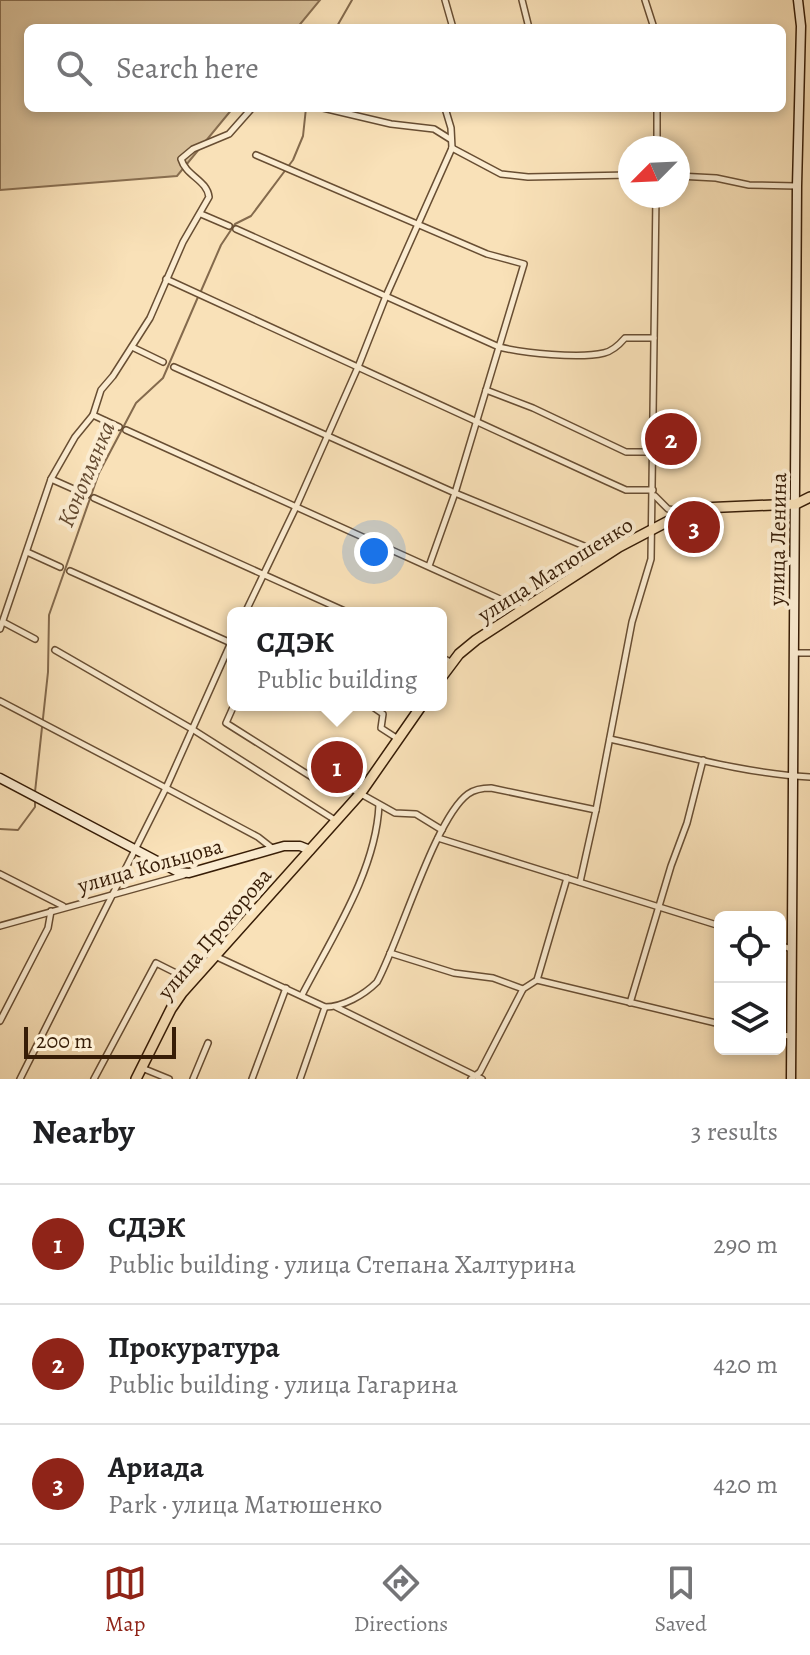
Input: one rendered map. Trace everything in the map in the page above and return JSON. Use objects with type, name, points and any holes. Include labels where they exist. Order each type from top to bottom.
[{"type":"main road","name":"улица Ленина","points":[[791,1079],[797,186],[801,26],[798,0]]},
{"type":"main road","points":[[796,504],[810,497]]},
{"type":"main road","name":"улица Матюшенко","points":[[447,670],[476,640],[523,609],[598,560],[688,511],[712,507],[796,504]]},
{"type":"main road","points":[[336,821],[360,794],[418,711]]},
{"type":"main road","points":[[0,778],[168,869],[189,873]]},
{"type":"main road","name":"улица Прохорова","points":[[136,1079],[171,1009],[192,981],[336,821]]},
{"type":"main road","name":"улица Кольцова","points":[[189,873],[292,845],[310,850]]},
{"type":"street","points":[[445,0],[452,24]]},
{"type":"street","points":[[522,0],[528,24]]},
{"type":"street","points":[[645,0],[653,24]]},
{"type":"street","points":[[0,629],[51,479],[75,437],[93,415],[98,396],[150,318],[187,234],[201,214],[209,192],[182,165],[181,159],[193,149],[229,134],[248,112]]},
{"type":"street","points":[[340,112],[391,124],[434,129],[450,139]]},
{"type":"street","points":[[248,607],[296,507],[452,148],[446,112]]},
{"type":"street","points":[[657,112],[657,136]]},
{"type":"street","points":[[452,148],[501,174],[528,177],[618,175]]},
{"type":"street","points":[[256,155],[419,227],[487,254],[524,264],[455,493],[429,566]]},
{"type":"street","points":[[690,177],[749,185],[797,186]]},
{"type":"street","points":[[580,882],[632,622],[651,559],[656,208]]},
{"type":"street","points":[[201,214],[499,347],[528,353],[597,354],[613,349],[625,338],[654,338]]},
{"type":"street","points":[[166,279],[626,490],[653,492]]},
{"type":"street","points":[[132,347],[163,362]]},
{"type":"street","points":[[174,367],[455,493],[589,548],[598,560]]},
{"type":"street","points":[[486,390],[533,408],[626,452],[653,452]]},
{"type":"street","points":[[93,415],[523,609]]},
{"type":"street","points":[[51,479],[87,495]]},
{"type":"street","points":[[653,492],[668,509],[688,511]]},
{"type":"street","points":[[94,498],[336,607]]},
{"type":"street","points":[[27,552],[60,567]]},
{"type":"street","points":[[70,571],[227,639]]},
{"type":"street","points":[[3,622],[35,639]]},
{"type":"street","points":[[55,650],[192,729],[336,821]]},
{"type":"street","points":[[20,1079],[166,788],[227,652]]},
{"type":"street","points":[[794,653],[810,653]]},
{"type":"street","points":[[447,660],[452,663]]},
{"type":"street","points":[[0,701],[258,837],[273,849]]},
{"type":"street","points":[[231,711],[226,723],[326,786],[345,785],[379,805],[401,815],[416,814],[442,830]]},
{"type":"street","points":[[379,711],[383,714],[381,728],[398,739]]},
{"type":"street","points":[[610,739],[703,760],[810,777]]},
{"type":"street","points":[[630,1003],[687,823],[703,760]]},
{"type":"street","points":[[215,956],[325,1007],[335,1006],[373,986],[438,838],[466,796],[485,788],[596,810]]},
{"type":"street","points":[[302,995],[367,868],[377,830],[379,805]]},
{"type":"street","points":[[438,838],[714,924]]},
{"type":"street","name":"улица Кольцова","points":[[0,926],[189,873]]},
{"type":"street","points":[[0,874],[65,907]]},
{"type":"street","points":[[473,1077],[480,1072],[523,989],[537,980],[567,878]]},
{"type":"street","points":[[0,1021],[48,928],[51,911]]},
{"type":"street","points":[[786,947],[791,949]]},
{"type":"street","points":[[390,953],[454,973],[493,978],[523,989]]},
{"type":"street","points":[[94,1079],[156,963],[192,981]]},
{"type":"street","points":[[537,980],[714,1023]]},
{"type":"street","points":[[252,1079],[286,988]]},
{"type":"street","points":[[335,1006],[482,1079]]},
{"type":"street","points":[[300,1079],[325,1007]]},
{"type":"street","points":[[786,1036],[791,1036]]},
{"type":"street","points":[[193,1079],[208,1043]]},
{"type":"street","points":[[141,1068],[169,1079]]},
{"type":"shaded area","points":[[0,0],[320,0],[300,24],[24,24],[24,112],[230,112],[177,176],[0,190]]},
{"type":"shaded area","points":[[702,516],[711,519],[706,539],[678,529],[682,524]]},
{"type":"waterway","name":"Коноплянка","points":[[338,24],[352,0]]},
{"type":"waterway","name":"Коноплянка","points":[[201,291],[221,245],[235,224],[251,216],[293,160],[303,136],[306,112]]},
{"type":"waterway","name":"Коноплянка","points":[[35,792],[48,672],[49,615],[99,473],[136,403],[163,378],[198,297]]},
{"type":"waterway","name":"Коноплянка","points":[[0,829],[18,830],[35,807],[35,799]]},
{"type":"place","name":"Прокуратура","points":[[671,439]]},
{"type":"place","name":"Ариада","points":[[694,527]]},
{"type":"place","name":"СДЭК","points":[[337,767]]}]
